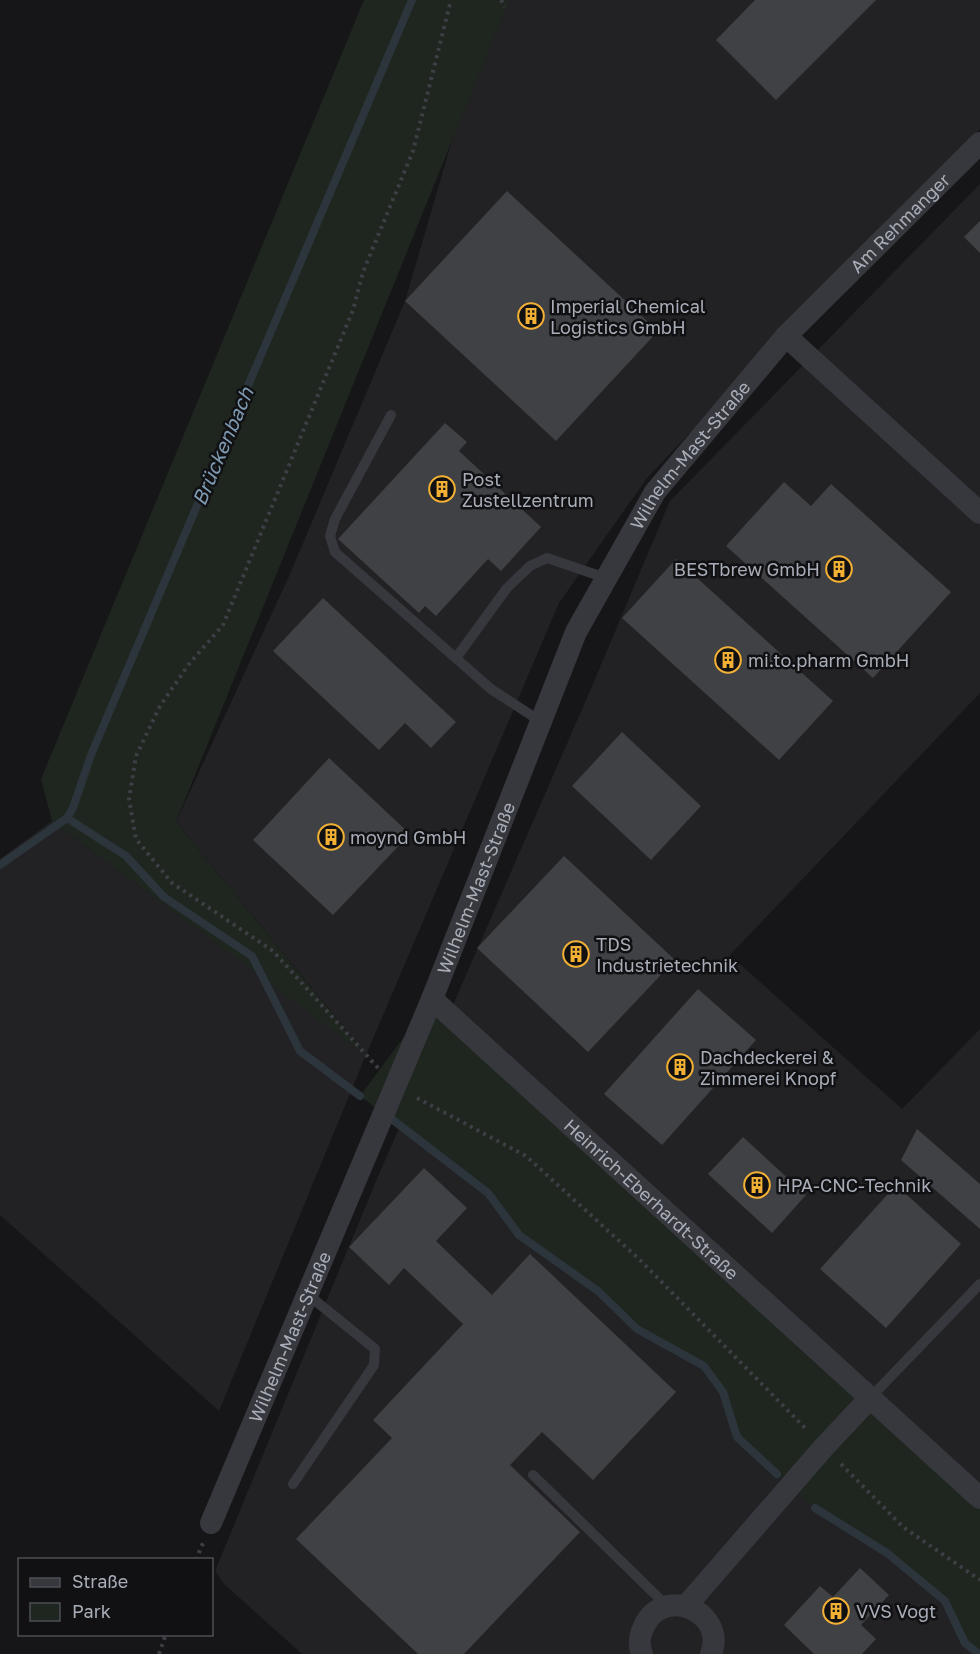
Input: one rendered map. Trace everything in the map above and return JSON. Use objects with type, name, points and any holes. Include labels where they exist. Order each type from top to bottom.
[{"type":"street","name":"Am Rehmanger","points":[[820,301],[980,143]]},
{"type":"street","name":"Wilhelm-Mast-Straße","points":[[211,1523],[432,999],[576,632],[655,492],[786,336],[820,301]]},
{"type":"street","points":[[786,336],[980,513]]},
{"type":"street","name":"Heinrich-Eberhardt-Straße","points":[[432,999],[980,1498]]},
{"type":"street","points":[[677,1606],[870,1398]]},
{"type":"street","points":[[642,1654],[640,1636],[645,1622],[654,1612],[677,1606],[699,1612],[708,1623],[713,1636],[711,1654]]},
{"type":"lane","points":[[391,416],[335,519],[330,536],[335,552],[491,689],[540,722]]},
{"type":"lane","points":[[456,658],[507,588],[530,566],[547,558],[606,578]]},
{"type":"lane","points":[[870,1398],[980,1284]]},
{"type":"lane","points":[[293,1484],[374,1365],[376,1353],[375,1349],[307,1294]]},
{"type":"lane","points":[[533,1475],[677,1606]]},
{"type":"path","points":[[451,0],[413,151],[363,272],[353,310],[223,625],[189,664],[160,706],[136,756],[129,799],[136,840],[172,883],[273,951],[394,1086],[526,1156],[639,1259],[903,1527],[980,1580]]},
{"type":"path","points":[[501,0],[505,7]]},
{"type":"path","points":[[159,1654],[166,1636]]},
{"type":"shaded area","points":[[509,0],[980,0],[980,129],[647,478],[559,603],[366,1055],[219,1411],[0,1215],[0,859],[52,821],[364,1052],[176,822],[290,574],[405,301],[481,41]]},
{"type":"shaded area","points":[[980,184],[980,693],[730,955],[902,1109],[980,1029],[980,1654],[302,1654],[224,1584],[215,1571],[376,1181],[590,691],[670,501]]},
{"type":"green space","points":[[364,0],[509,0],[176,822],[366,1055],[52,821],[41,779]]},
{"type":"green space","points":[[432,999],[980,1498],[980,1654],[965,1643],[945,1601],[887,1553],[815,1508],[737,1437],[723,1392],[704,1366],[637,1329],[598,1291],[519,1235],[487,1193],[360,1096]]},
{"type":"building","points":[[755,0],[876,0],[776,100],[716,40]]},
{"type":"building","name":"Imperial Chemical Logistics GmbH","points":[[507,191],[658,331],[556,441],[405,301]]},
{"type":"building","points":[[980,221],[980,253],[964,237]]},
{"type":"building","name":"Post Zustellzentrum","points":[[445,423],[467,442],[459,451],[541,527],[501,571],[488,559],[436,616],[425,606],[419,613],[338,539]]},
{"type":"building","name":"BESTbrew GmbH","points":[[784,482],[811,506],[831,484],[951,592],[873,678],[726,546]]},
{"type":"building","name":"mi.to.pharm GmbH","points":[[676,559],[833,701],[779,760],[622,618]]},
{"type":"building","points":[[323,598],[456,722],[431,748],[405,723],[379,750],[273,651]]},
{"type":"building","points":[[622,732],[701,806],[651,860],[572,786]]},
{"type":"building","name":"moynd GmbH","points":[[329,758],[410,834],[333,915],[253,840]]},
{"type":"building","name":"TDS Industrietechnik","points":[[564,856],[675,960],[588,1052],[477,948]]},
{"type":"building","name":"Dachdeckerei & Zimmerei Knopf","points":[[698,989],[756,1040],[662,1145],[604,1094]]},
{"type":"building","points":[[917,1129],[980,1184],[980,1229],[901,1160]]},
{"type":"building","name":"HPA-CNC-Technik","points":[[743,1137],[806,1195],[772,1233],[708,1174]]},
{"type":"building","points":[[424,1168],[467,1208],[436,1241],[492,1295],[530,1254],[676,1392],[593,1480],[542,1432],[510,1465],[580,1532],[464,1654],[418,1654],[296,1539],[392,1438],[373,1420],[463,1324],[404,1268],[389,1285],[349,1247]]},
{"type":"building","points":[[896,1185],[961,1244],[886,1328],[820,1269]]},
{"type":"building","name":"VVS Vogt","points":[[860,1568],[889,1595],[861,1625],[876,1639],[862,1654],[814,1654],[784,1625],[820,1586],[833,1597]]},
{"type":"waterway","name":"Brückenbach","points":[[0,865],[67,818],[73,808],[91,755],[412,0]]},
{"type":"waterway","points":[[67,818],[126,856],[164,897],[252,956],[300,1051],[360,1096]]},
{"type":"waterway","points":[[393,1120],[488,1193],[519,1235],[598,1291],[637,1329],[704,1366],[723,1392],[737,1437],[777,1474]]},
{"type":"waterway","points":[[815,1508],[887,1553],[945,1601],[965,1643],[979,1654]]},
{"type":"place","name":"Imperial Chemical Logistics GmbH","points":[[531,316]]},
{"type":"place","name":"Post Zustellzentrum","points":[[442,489]]},
{"type":"place","name":"BESTbrew GmbH","points":[[839,569]]},
{"type":"place","name":"mi.to.pharm GmbH","points":[[728,660]]},
{"type":"place","name":"moynd GmbH","points":[[331,837]]},
{"type":"place","name":"TDS Industrietechnik","points":[[576,954]]},
{"type":"place","name":"Dachdeckerei & Zimmerei Knopf","points":[[680,1067]]},
{"type":"place","name":"HPA-CNC-Technik","points":[[757,1185]]},
{"type":"place","name":"VVS Vogt","points":[[836,1611]]}]
